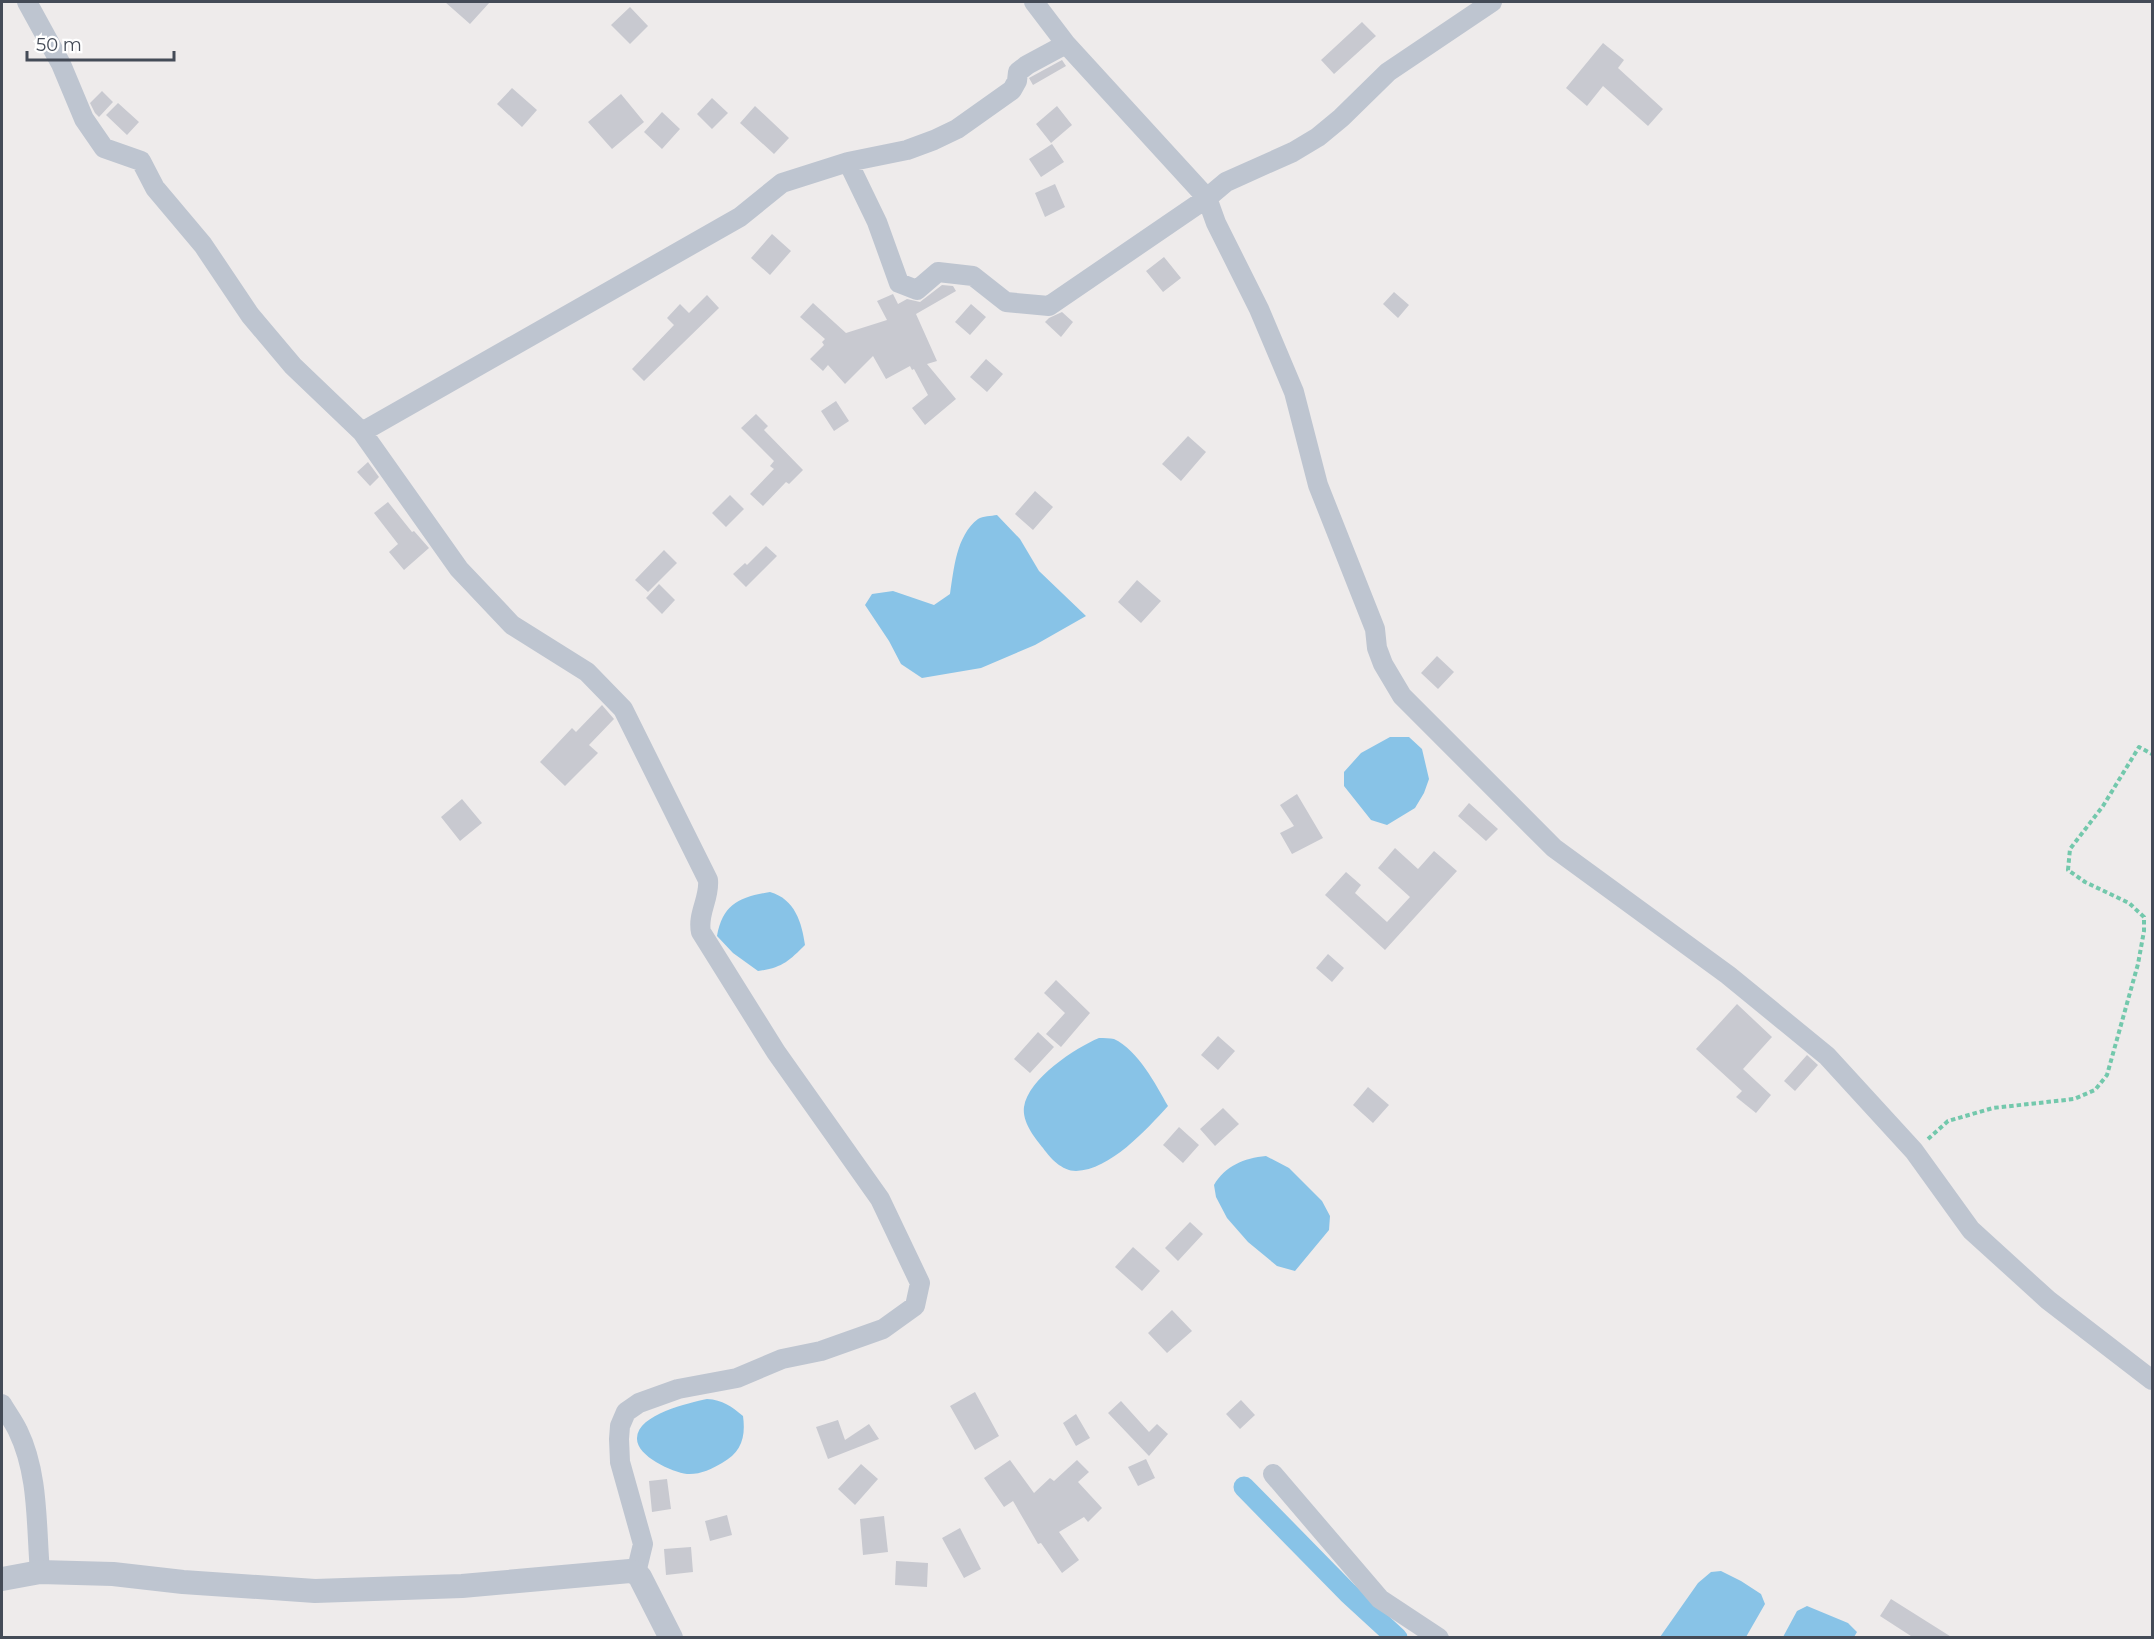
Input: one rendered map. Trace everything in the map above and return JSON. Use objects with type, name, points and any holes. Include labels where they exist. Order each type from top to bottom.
[{"type":"street","points":[[27,2],[61,64],[84,119],[104,148],[141,161],[155,188],[203,245],[250,315],[293,366],[362,432],[459,569],[512,625],[587,672],[623,709],[708,880],[709,889],[699,924],[701,932],[776,1052],[880,1199],[920,1283],[915,1306],[883,1329],[821,1351],[782,1359],[738,1378],[678,1389],[639,1403],[626,1412],[620,1426],[620,1462],[643,1544],[636,1573],[671,1638]]},
{"type":"street","points":[[1034,2],[1066,44],[1207,198],[1216,223],[1260,309],[1294,392],[1318,485],[1375,629],[1377,648],[1383,664],[1402,696],[1554,848],[1728,975],[1827,1056],[1914,1151],[1971,1230],[2048,1300],[2152,1380]]},
{"type":"street","points":[[848,162],[877,222],[899,283],[917,290],[938,272],[973,276],[1006,302],[1049,306],[1207,198],[1226,182],[1293,152],[1318,137],[1388,72],[1492,2]]},
{"type":"street","points":[[362,432],[740,217],[782,183],[848,162],[908,150],[957,129],[1012,90],[1017,81],[1018,72],[1066,44]]},
{"type":"street","points":[[2,1404],[18,1430],[31,1469],[40,1572]]},
{"type":"street","points":[[1273,1474],[1380,1599],[1439,1638]]},
{"type":"street","points":[[2,1579],[40,1572],[113,1574],[183,1582],[315,1591],[462,1586],[630,1571],[636,1573]]},
{"type":"path","points":[[1914,1151],[1948,1121],[1993,1108],[2074,1099],[2095,1090],[2107,1075],[2138,964],[2144,931],[2144,916],[2129,903],[2085,882],[2068,870],[2070,849],[2103,806],[2139,747],[2152,754]]},
{"type":"water","points":[[997,515],[1020,539],[1039,571],[1086,616],[1035,645],[981,668],[922,678],[901,664],[865,605],[872,594],[893,591],[934,605],[950,594],[957,554],[965,534],[978,519]]},
{"type":"water","points":[[1390,737],[1409,737],[1422,749],[1429,779],[1415,808],[1387,825],[1371,820],[1344,786],[1344,772],[1361,753]]},
{"type":"water","points":[[770,892],[786,900],[796,913],[805,945],[784,963],[758,971],[733,953],[717,936],[723,916],[734,904],[749,896]]},
{"type":"water","points":[[1099,1038],[1114,1039],[1131,1051],[1146,1069],[1168,1106],[1138,1137],[1114,1156],[1102,1164],[1076,1171],[1061,1166],[1046,1152],[1027,1124],[1024,1107],[1027,1096],[1043,1076],[1066,1057]]},
{"type":"water","points":[[1266,1156],[1289,1168],[1322,1201],[1330,1216],[1329,1230],[1295,1271],[1277,1266],[1248,1242],[1227,1218],[1216,1197],[1214,1185],[1229,1168],[1243,1161]]},
{"type":"water","points":[[707,1399],[726,1404],[743,1416],[744,1431],[741,1444],[728,1459],[705,1471],[687,1474],[656,1462],[642,1451],[637,1438],[646,1422],[666,1411]]},
{"type":"water","points":[[1721,1571],[1761,1594],[1765,1604],[1746,1637],[1660,1637],[1698,1583],[1711,1572]]},
{"type":"water","points":[[1807,1606],[1848,1623],[1857,1632],[1854,1637],[1783,1637],[1797,1611]]},
{"type":"building","points":[[445,2],[490,2],[470,24]]},
{"type":"building","points":[[630,7],[648,26],[630,44],[611,25]]},
{"type":"building","points":[[1362,22],[1376,36],[1334,74],[1321,60]]},
{"type":"building","points":[[1603,43],[1624,60],[1618,68],[1663,109],[1648,126],[1603,86],[1587,106],[1566,88]]},
{"type":"building","points":[[1062,60],[1066,66],[1033,85],[1029,78]]},
{"type":"building","points":[[512,88],[537,110],[522,127],[497,104]]},
{"type":"building","points":[[102,91],[113,102],[99,117],[90,103]]},
{"type":"building","points":[[621,94],[644,122],[612,149],[588,122]]},
{"type":"building","points":[[712,98],[728,113],[712,129],[697,114]]},
{"type":"building","points":[[118,103],[139,122],[127,135],[106,115]]},
{"type":"building","points":[[755,106],[789,138],[774,154],[740,123]]},
{"type":"building","points":[[1057,106],[1072,125],[1051,143],[1036,124]]},
{"type":"building","points":[[662,112],[680,129],[662,149],[644,132]]},
{"type":"building","points":[[1052,144],[1064,162],[1041,177],[1029,159]]},
{"type":"building","points":[[1055,184],[1065,207],[1045,217],[1035,193]]},
{"type":"building","points":[[772,234],[791,251],[770,275],[751,258]]},
{"type":"building","points":[[1164,257],[1181,278],[1163,292],[1146,271]]},
{"type":"building","points":[[942,285],[953,286],[956,291],[916,314],[937,361],[927,364],[956,399],[925,425],[912,408],[928,395],[914,369],[912,370],[910,366],[886,379],[873,356],[845,384],[828,365],[823,371],[810,359],[824,345],[822,342],[825,339],[800,317],[813,303],[846,333],[887,320],[877,301],[893,294],[898,304],[907,299],[920,302]]},
{"type":"building","points":[[1394,292],[1409,305],[1398,318],[1383,304]]},
{"type":"building","points":[[707,295],[719,308],[644,381],[632,369],[674,325],[667,318],[680,304],[689,313]]},
{"type":"building","points":[[971,304],[986,317],[970,335],[955,322]]},
{"type":"building","points":[[1062,312],[1073,322],[1061,337],[1045,322]]},
{"type":"building","points":[[986,359],[1003,374],[987,392],[970,377]]},
{"type":"building","points":[[836,401],[849,421],[834,431],[821,411]]},
{"type":"building","points":[[756,414],[768,426],[764,430],[803,470],[789,484],[786,482],[763,506],[750,494],[774,469],[770,466],[774,461],[741,428]]},
{"type":"building","points":[[1188,436],[1206,452],[1181,481],[1162,464]]},
{"type":"building","points":[[368,462],[379,477],[370,486],[357,472]]},
{"type":"building","points":[[1035,491],[1053,507],[1033,530],[1015,514]]},
{"type":"building","points":[[730,495],[744,509],[726,527],[712,513]]},
{"type":"building","points":[[388,502],[412,532],[414,531],[429,548],[404,570],[389,552],[398,544],[374,513]]},
{"type":"building","points":[[766,546],[777,556],[746,587],[733,574],[745,563],[747,565]]},
{"type":"building","points":[[664,550],[677,563],[648,592],[635,580]]},
{"type":"building","points":[[1137,580],[1161,601],[1141,623],[1118,602]]},
{"type":"building","points":[[659,584],[675,600],[662,614],[646,598]]},
{"type":"building","points":[[1437,656],[1454,672],[1438,689],[1421,673]]},
{"type":"building","points":[[602,705],[614,719],[589,745],[598,753],[565,786],[540,762],[572,728],[576,732]]},
{"type":"building","points":[[1297,794],[1323,838],[1292,854],[1280,833],[1294,826],[1280,805]]},
{"type":"building","points":[[462,799],[482,823],[460,841],[441,817]]},
{"type":"building","points":[[1469,803],[1498,829],[1486,841],[1458,816]]},
{"type":"building","points":[[1395,848],[1418,869],[1434,851],[1457,871],[1385,950],[1325,895],[1346,872],[1361,885],[1355,893],[1387,922],[1410,897],[1378,868]]},
{"type":"building","points":[[1328,954],[1344,968],[1332,982],[1316,968]]},
{"type":"building","points":[[1056,980],[1090,1013],[1061,1047],[1046,1034],[1065,1013],[1044,993]]},
{"type":"building","points":[[1737,1004],[1772,1037],[1743,1069],[1771,1095],[1756,1113],[1736,1097],[1742,1091],[1696,1049]]},
{"type":"building","points":[[1038,1032],[1054,1047],[1030,1073],[1014,1059]]},
{"type":"building","points":[[1218,1036],[1235,1051],[1218,1070],[1201,1055]]},
{"type":"building","points":[[1807,1055],[1818,1065],[1795,1091],[1784,1081]]},
{"type":"building","points":[[1368,1087],[1389,1105],[1373,1123],[1353,1105]]},
{"type":"building","points":[[1223,1108],[1239,1124],[1215,1146],[1200,1129]]},
{"type":"building","points":[[1179,1127],[1199,1145],[1183,1163],[1163,1145]]},
{"type":"building","points":[[1190,1222],[1203,1234],[1178,1261],[1165,1248]]},
{"type":"building","points":[[1133,1247],[1160,1271],[1142,1291],[1115,1267]]},
{"type":"building","points":[[1172,1310],[1192,1331],[1167,1353],[1148,1333]]},
{"type":"building","points":[[975,1392],[999,1436],[975,1450],[950,1406]]},
{"type":"building","points":[[1241,1400],[1255,1415],[1240,1429],[1226,1414]]},
{"type":"building","points":[[1121,1401],[1149,1432],[1157,1424],[1168,1434],[1149,1456],[1108,1413]]},
{"type":"building","points":[[1076,1414],[1090,1438],[1076,1446],[1063,1423]]},
{"type":"building","points":[[838,1420],[845,1440],[869,1424],[879,1439],[828,1459],[816,1427]]},
{"type":"building","points":[[1146,1459],[1155,1478],[1138,1486],[1128,1467]]},
{"type":"building","points":[[1010,1460],[1034,1493],[1050,1478],[1054,1481],[1077,1460],[1089,1472],[1078,1482],[1102,1508],[1088,1522],[1084,1517],[1059,1532],[1079,1560],[1062,1573],[1041,1543],[1038,1544],[1013,1501],[1004,1507],[984,1478]]},
{"type":"building","points":[[861,1464],[878,1479],[855,1505],[838,1489]]},
{"type":"building","points":[[667,1479],[671,1509],[652,1512],[649,1481]]},
{"type":"building","points":[[727,1515],[732,1535],[710,1541],[705,1521]]},
{"type":"building","points":[[884,1516],[888,1552],[863,1555],[860,1519]]},
{"type":"building","points":[[960,1528],[981,1569],[964,1578],[942,1538]]},
{"type":"building","points":[[691,1547],[693,1572],[666,1575],[664,1549]]},
{"type":"building","points":[[896,1561],[928,1563],[927,1587],[895,1585]]},
{"type":"building","points":[[1891,1599],[1953,1638],[1914,1638],[1880,1616]]},
{"type":"waterway","points":[[1244,1487],[1348,1593],[1397,1638]]}]
